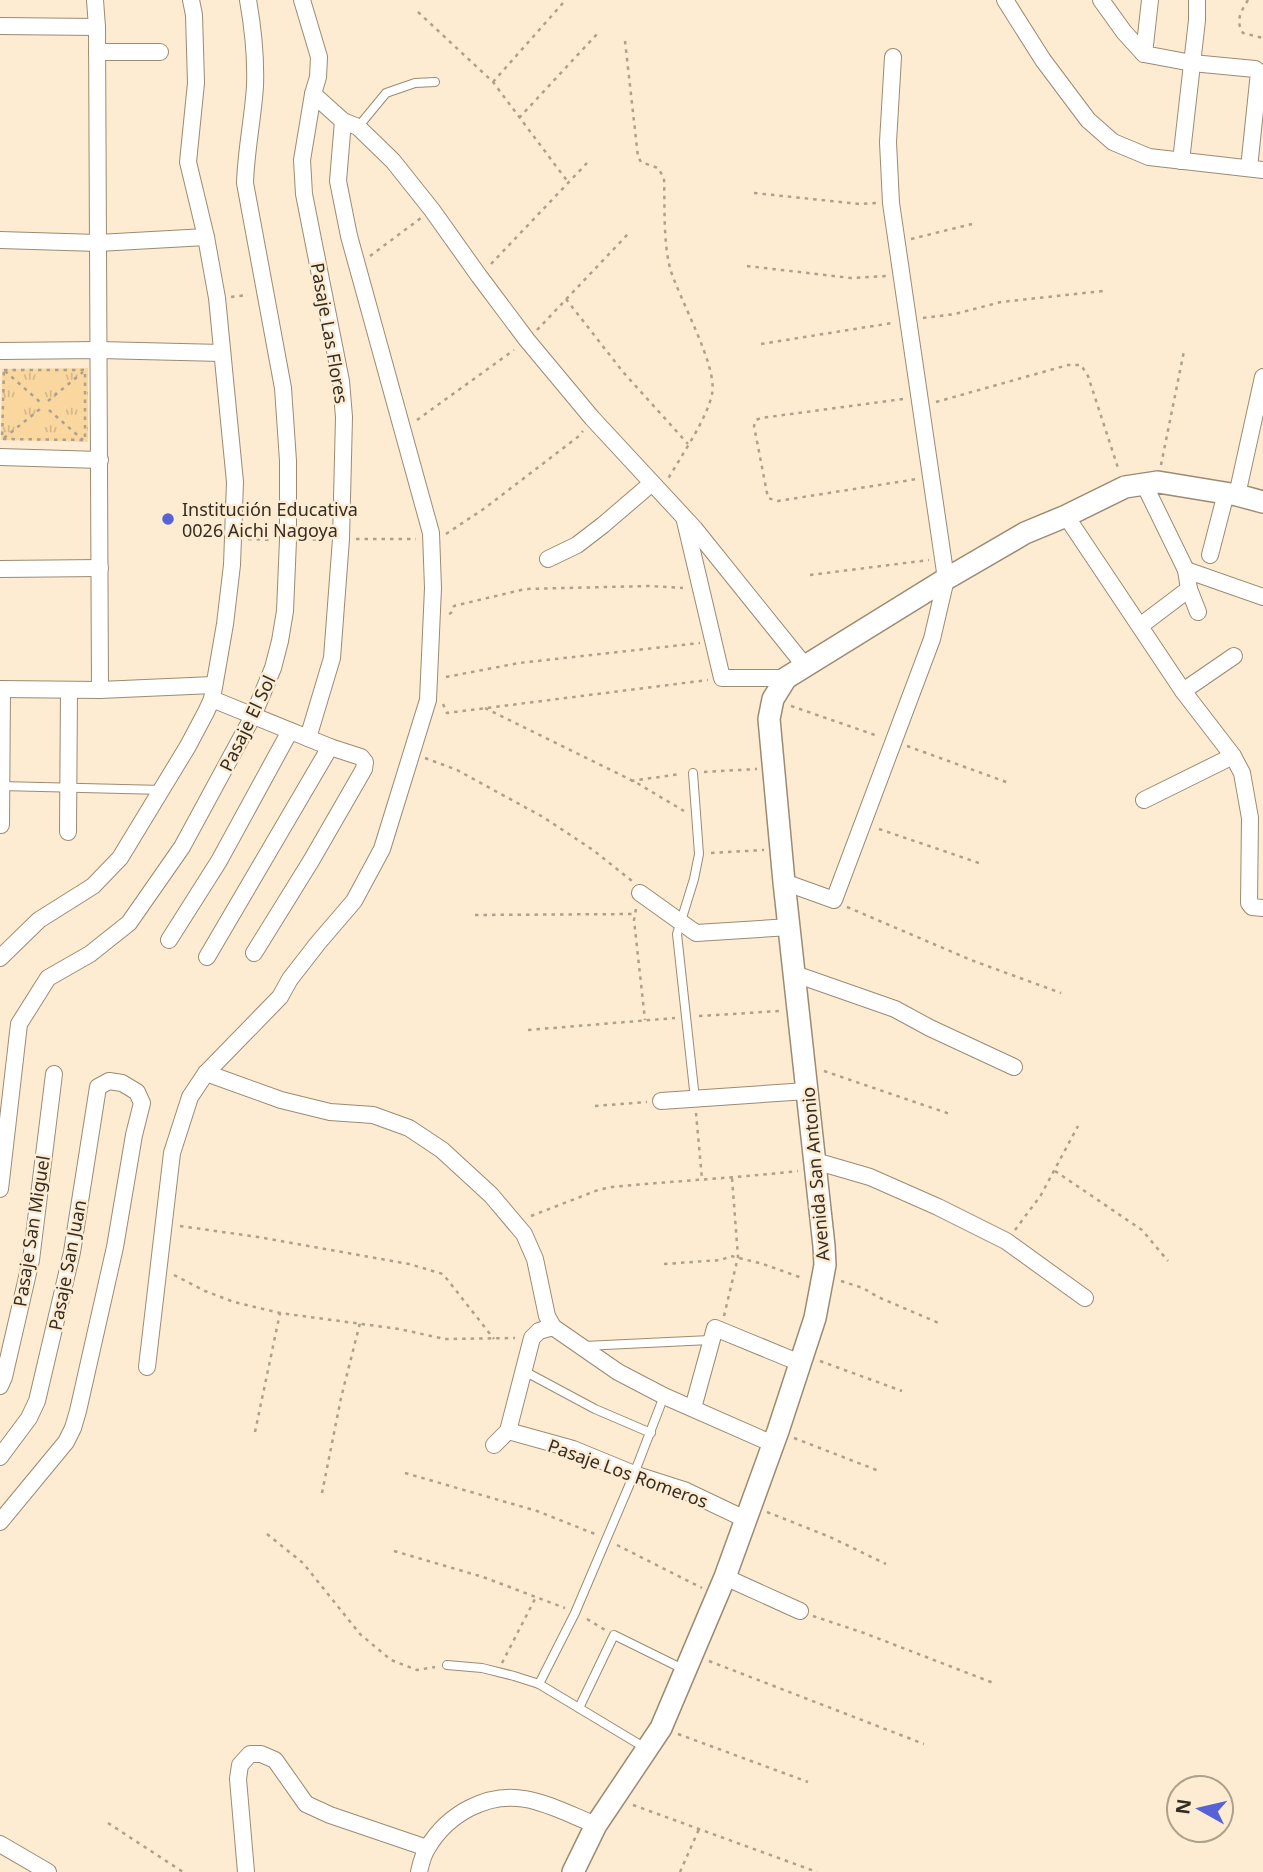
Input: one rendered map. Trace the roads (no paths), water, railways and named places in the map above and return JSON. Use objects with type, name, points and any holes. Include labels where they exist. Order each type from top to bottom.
[{"type":"street","points":[[95,0],[98,243],[92,350],[100,460],[100,690]]},
{"type":"street","points":[[0,957],[39,920],[93,886],[120,859],[163,790],[206,712],[213,692],[225,624],[234,539],[235,482],[217,298],[188,162],[196,82],[191,0]]},
{"type":"street","name":"Pasaje El Sol","points":[[0,1189],[19,1024],[48,978],[90,954],[129,923],[182,847],[253,716],[273,668],[280,641],[285,611],[288,461],[283,388],[245,183],[246,151],[255,86],[253,28],[248,0]]},
{"type":"street","name":"Pasaje Las Flores","points":[[302,0],[319,57],[318,77],[302,160],[304,194],[341,381],[344,417],[341,539],[332,658],[308,738]]},
{"type":"street","points":[[1005,0],[1043,60],[1088,120],[1113,142],[1149,157],[1256,169],[1259,72],[1255,69],[1192,63],[1144,54],[1101,0]]},
{"type":"street","points":[[1144,54],[1150,0]]},
{"type":"street","points":[[1181,161],[1197,0]]},
{"type":"street","points":[[0,26],[97,27]]},
{"type":"street","points":[[97,52],[160,51]]},
{"type":"street","points":[[784,882],[834,900],[932,639],[945,568],[891,203],[888,142],[893,57]]},
{"type":"street","points":[[313,94],[393,161],[527,340],[592,418],[685,518],[804,666]]},
{"type":"street","points":[[147,1367],[172,1153],[190,1097],[206,1073],[280,997],[290,979],[354,901],[382,849],[428,700],[433,588],[431,533],[349,236],[338,181],[351,124]]},
{"type":"street","points":[[0,240],[98,243],[206,237]]},
{"type":"street","points":[[2,351],[222,353]]},
{"type":"street","points":[[1210,555],[1231,494],[1263,377]]},
{"type":"street","points":[[1,457],[100,460]]},
{"type":"street","points":[[1142,484],[1186,570],[1189,589],[1198,612]]},
{"type":"street","points":[[685,518],[722,678],[786,678],[945,568],[1142,484],[1231,494],[1263,502]]},
{"type":"street","points":[[548,559],[577,545],[657,488]]},
{"type":"street","points":[[1066,516],[1183,691],[1233,756],[1257,818],[1249,903],[1252,907],[1263,908]]},
{"type":"street","points":[[0,569],[100,568]]},
{"type":"street","points":[[1186,570],[1263,597]]},
{"type":"street","points":[[1140,626],[1189,589]]},
{"type":"street","points":[[1183,691],[1234,656]]},
{"type":"street","name":"Avenida San Antonio","points":[[573,1872],[596,1825],[662,1728],[690,1663],[749,1513],[802,1359],[823,1280],[824,1246],[769,719],[773,699],[786,678]]},
{"type":"street","points":[[2,825],[1,689],[213,692],[253,716],[361,757],[365,762],[364,769],[254,953]]},
{"type":"street","points":[[68,832],[69,690]]},
{"type":"street","points":[[169,940],[219,861],[290,731]]},
{"type":"street","points":[[207,957],[330,747]]},
{"type":"street","points":[[1144,800],[1233,756]]},
{"type":"street","points":[[640,893],[696,933],[790,927]]},
{"type":"street","points":[[795,974],[895,1009],[1014,1067]]},
{"type":"street","points":[[206,1073],[281,1100],[330,1112],[373,1115],[409,1128],[442,1150],[491,1195],[524,1234],[535,1259],[547,1316],[553,1327],[618,1372],[664,1396],[775,1438]]},
{"type":"street","name":"Pasaje San Miguel","points":[[0,1386],[31,1260],[54,1074]]},
{"type":"street","name":"Pasaje San Juan","points":[[0,1457],[29,1418],[37,1401],[72,1252],[98,1087],[109,1081],[122,1083],[137,1092],[142,1103],[115,1247],[75,1420],[66,1442],[0,1522]]},
{"type":"street","points":[[661,1101],[807,1091]]},
{"type":"street","points":[[815,1165],[870,1177],[938,1207],[1006,1241],[1085,1298]]},
{"type":"street","points":[[494,1445],[508,1431],[532,1338],[539,1331],[553,1327]]},
{"type":"street","points":[[693,1408],[716,1333],[802,1359]]},
{"type":"street","name":"Pasaje Los Romeros","points":[[508,1431],[573,1449],[635,1474],[749,1513]]},
{"type":"street","points":[[721,1587],[800,1611]]},
{"type":"street","points":[[246,1872],[238,1779],[240,1765],[250,1754],[261,1754],[275,1760],[306,1804],[330,1815],[427,1848]]},
{"type":"street","points":[[419,1872],[427,1848],[446,1825],[474,1806],[498,1798],[511,1797],[533,1801],[596,1825]]},
{"type":"street","points":[[0,1844],[48,1872]]},
{"type":"lane","points":[[351,124],[386,93],[415,83],[435,82]]},
{"type":"lane","points":[[693,773],[699,854],[677,934],[695,1099]]},
{"type":"lane","points":[[1,786],[163,790]]},
{"type":"lane","points":[[580,1346],[716,1333]]},
{"type":"lane","points":[[524,1371],[595,1409],[651,1433]]},
{"type":"lane","points":[[539,1684],[575,1613],[635,1474],[664,1396]]},
{"type":"lane","points":[[579,1708],[614,1634],[690,1663]]},
{"type":"lane","points":[[447,1665],[482,1668],[539,1684],[647,1749]]},
{"type":"place","name":"Institución Educativa 0026 Aichi Nagoya","points":[[168,519]]}]
